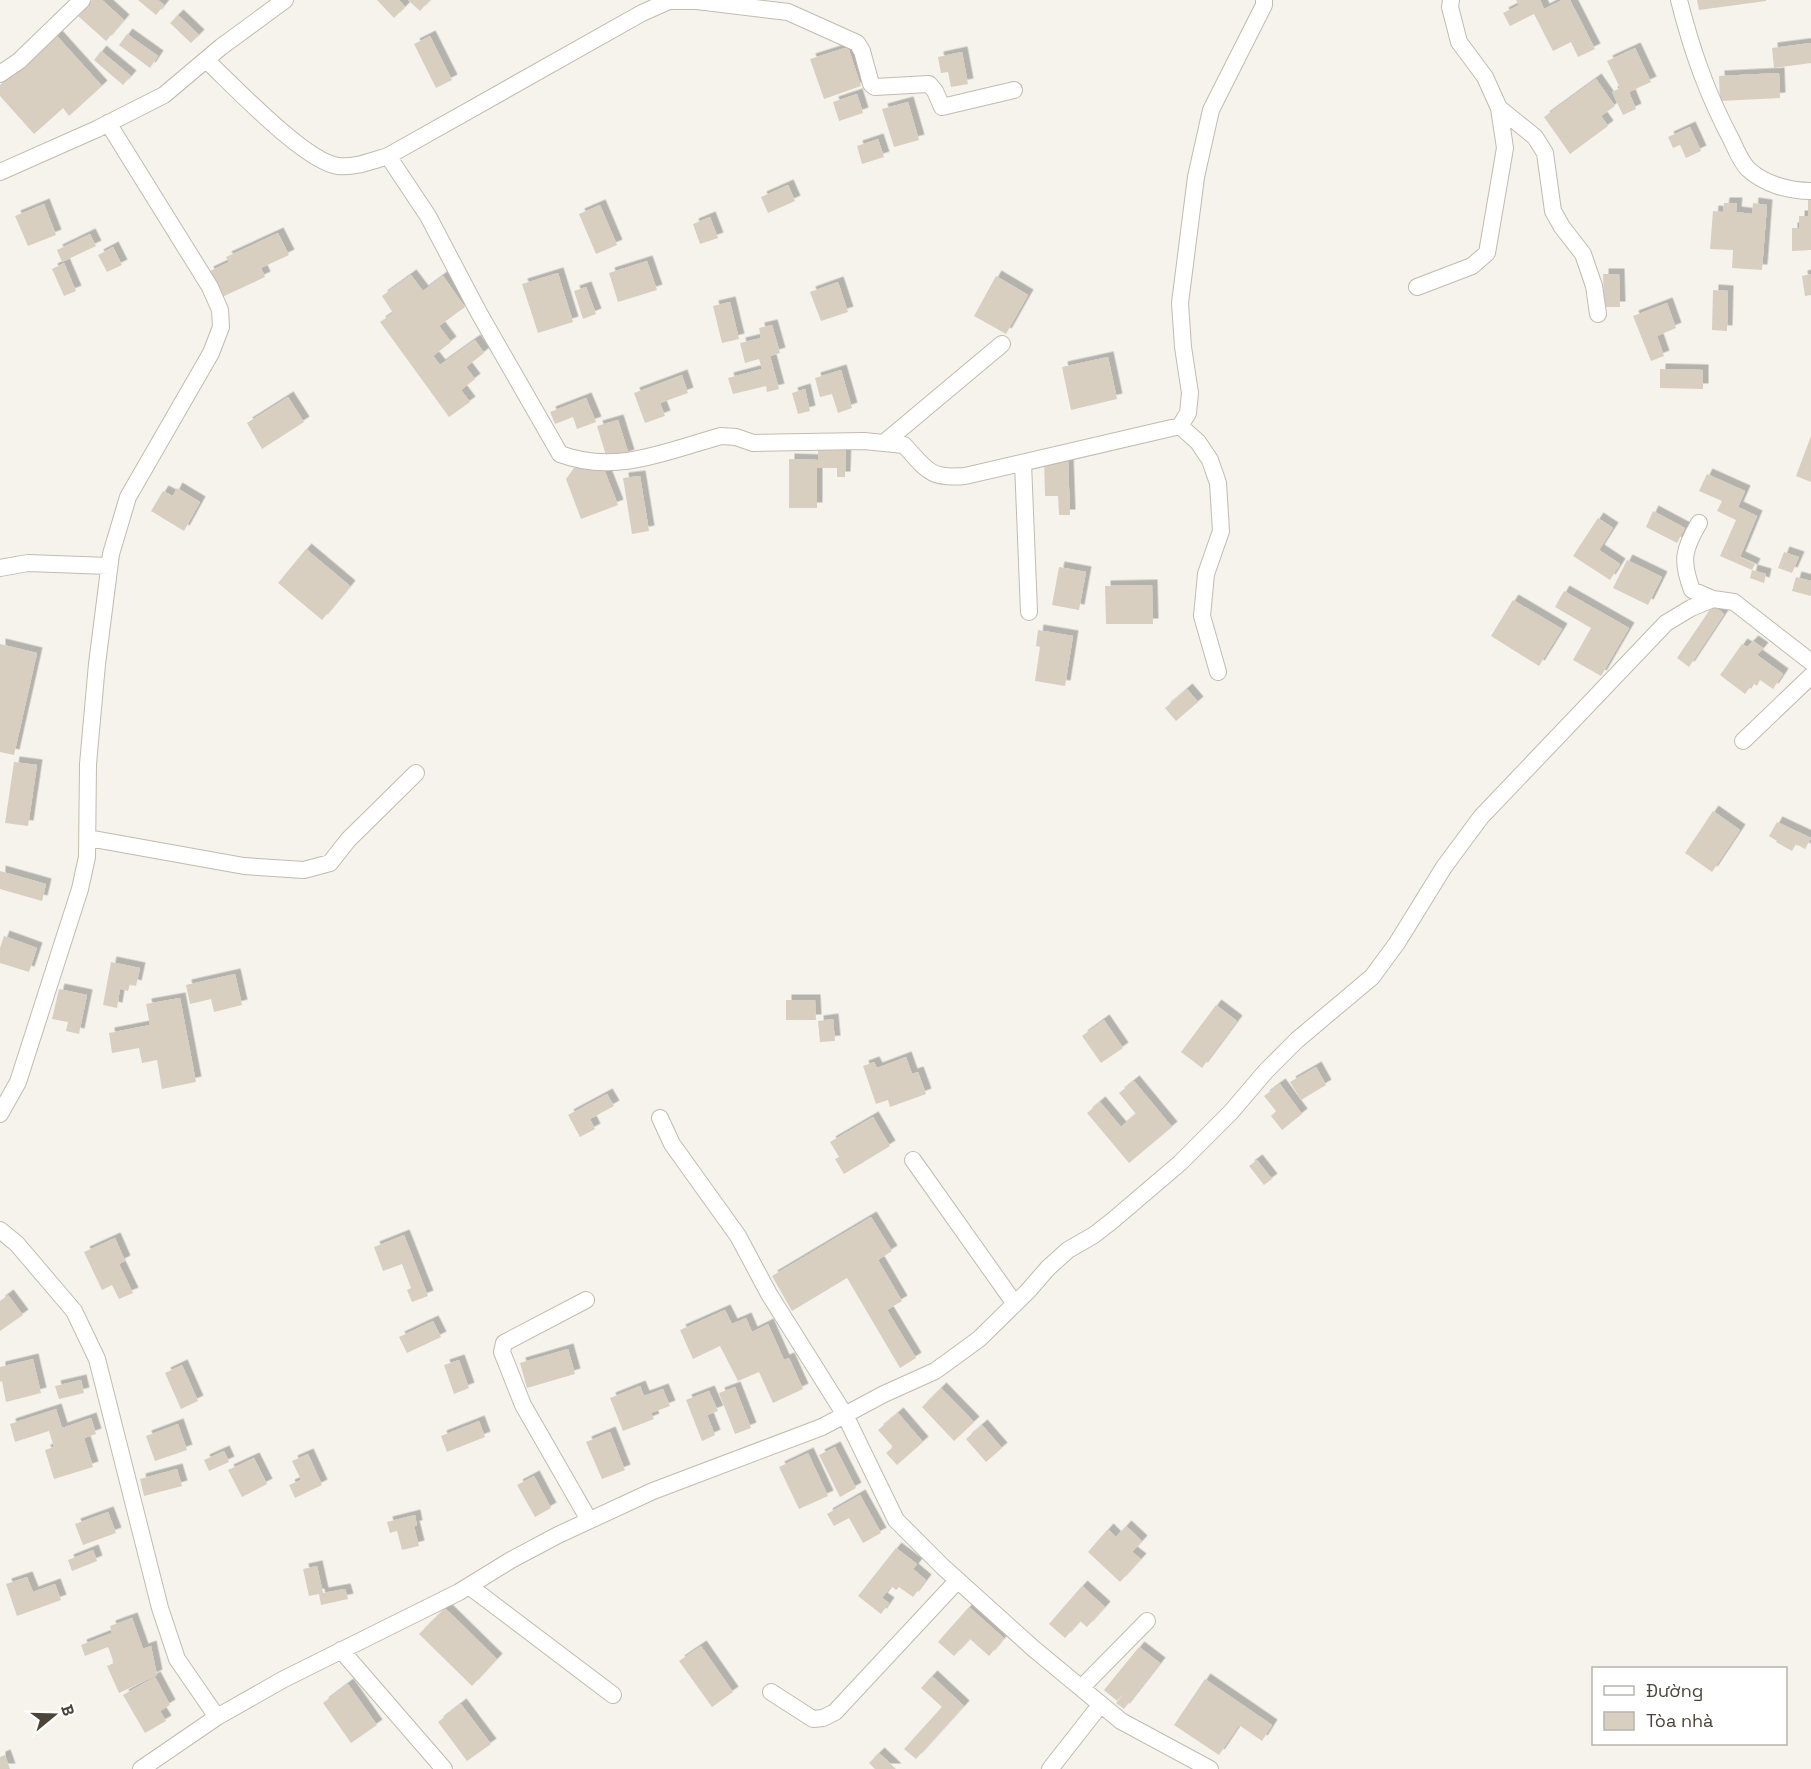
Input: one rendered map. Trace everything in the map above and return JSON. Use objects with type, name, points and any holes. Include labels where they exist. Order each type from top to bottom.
[{"type":"street","points":[[0,74],[19,61],[82,0]]},
{"type":"street","points":[[0,172],[164,95],[285,0]]},
{"type":"street","points":[[388,156],[428,216],[479,313],[560,454],[577,460],[604,463],[626,462],[721,436],[736,437],[753,443],[885,442],[904,445],[929,472],[946,478],[965,476],[1180,426],[1188,413],[1190,393],[1180,303],[1196,177],[1211,110],[1264,5],[1264,0]]},
{"type":"street","points":[[1417,287],[1472,266],[1487,253],[1505,148],[1499,108],[1485,77],[1459,42],[1450,0]]},
{"type":"street","points":[[1679,0],[1701,74],[1718,116],[1746,167],[1765,181],[1798,191],[1811,191]]},
{"type":"street","points":[[206,60],[289,138],[321,162],[339,166],[358,165],[388,156],[642,13],[669,1],[697,1],[788,12],[857,43],[875,87],[929,84],[942,107],[1014,90]]},
{"type":"street","points":[[1499,108],[1535,136],[1545,153],[1553,211],[1583,254],[1594,286],[1598,314]]},
{"type":"street","points":[[0,1114],[18,1082],[80,889],[87,857],[88,764],[97,664],[111,554],[128,497],[211,353],[221,327],[220,310],[210,287],[108,123]]},
{"type":"street","points":[[885,442],[1002,344]]},
{"type":"street","points":[[1180,426],[1198,442],[1210,460],[1218,483],[1221,531],[1206,574],[1202,616],[1218,672]]},
{"type":"street","points":[[1023,463],[1029,612]]},
{"type":"street","points":[[1699,523],[1687,543],[1684,570],[1692,590],[1713,599],[1734,602],[1811,662]]},
{"type":"street","points":[[0,568],[28,563],[109,566]]},
{"type":"street","points":[[141,1769],[217,1716],[341,1650],[469,1586],[511,1560],[589,1520],[653,1491],[822,1427],[884,1394],[935,1371],[979,1339],[1068,1250],[1112,1221],[1180,1163],[1298,1040],[1372,977],[1397,943],[1444,867],[1480,817],[1666,623],[1691,608],[1713,599]]},
{"type":"street","points":[[1743,741],[1811,676]]},
{"type":"street","points":[[88,838],[244,866],[304,870],[330,863],[348,840],[416,772]]},
{"type":"street","points":[[660,1118],[672,1143],[738,1236],[770,1294],[845,1415],[896,1520],[1034,1649],[1121,1721],[1210,1769]]},
{"type":"street","points":[[913,1160],[1015,1304]]},
{"type":"street","points":[[0,1230],[17,1244],[74,1311],[97,1359],[160,1608],[177,1659],[217,1716]]},
{"type":"street","points":[[586,1300],[504,1343],[502,1352],[523,1405],[589,1520]]},
{"type":"street","points":[[771,1692],[813,1719],[823,1718],[835,1712],[958,1580]]},
{"type":"street","points":[[469,1586],[613,1695]]},
{"type":"street","points":[[1081,1688],[1147,1621]]},
{"type":"street","points":[[341,1650],[444,1769]]},
{"type":"street","points":[[1050,1769],[1101,1704]]},
{"type":"building","points":[[92,0],[102,0],[124,20],[106,41],[78,16]]},
{"type":"building","points":[[138,0],[158,0],[164,5],[156,15]]},
{"type":"building","points":[[377,0],[399,0],[405,7],[394,18]]},
{"type":"building","points":[[408,0],[430,0],[420,11]]},
{"type":"building","points":[[1516,0],[1540,0],[1544,9],[1562,0],[1570,0],[1595,49],[1578,57],[1571,42],[1553,51],[1534,14],[1510,26],[1503,13],[1519,5]]},
{"type":"building","points":[[1697,0],[1766,0],[1766,1],[1699,10]]},
{"type":"building","points":[[178,15],[199,35],[191,43],[170,23]]},
{"type":"building","points":[[127,34],[158,56],[150,68],[119,45]]},
{"type":"building","points":[[56,35],[102,86],[69,116],[63,108],[34,134],[0,96],[0,85]]},
{"type":"building","points":[[430,36],[452,80],[436,88],[414,44]]},
{"type":"building","points":[[1811,43],[1811,63],[1774,68],[1772,48]]},
{"type":"building","points":[[848,47],[861,86],[824,99],[810,59]]},
{"type":"building","points":[[1635,48],[1651,82],[1629,92],[1636,109],[1623,115],[1612,92],[1620,88],[1607,61]]},
{"type":"building","points":[[101,51],[131,76],[123,85],[94,60]]},
{"type":"building","points":[[962,52],[968,84],[951,87],[948,72],[941,73],[938,57]]},
{"type":"building","points":[[1779,73],[1780,98],[1720,101],[1719,76]]},
{"type":"building","points":[[1596,79],[1615,106],[1601,116],[1608,126],[1570,154],[1544,117]]},
{"type":"building","points":[[857,94],[863,113],[839,121],[833,102]]},
{"type":"building","points":[[908,102],[919,140],[894,147],[882,109]]},
{"type":"building","points":[[1690,127],[1701,151],[1686,158],[1680,145],[1673,148],[1668,137]]},
{"type":"building","points":[[878,139],[884,157],[862,164],[857,146]]},
{"type":"building","points":[[788,185],[795,201],[768,213],[761,197]]},
{"type":"building","points":[[1808,197],[1811,197],[1811,250],[1792,251],[1792,228],[1799,228],[1799,216],[1808,216]]},
{"type":"building","points":[[1724,203],[1737,203],[1736,212],[1752,214],[1753,203],[1767,205],[1762,270],[1732,268],[1733,250],[1710,249],[1713,211],[1723,212]]},
{"type":"building","points":[[44,204],[56,235],[28,246],[15,216]]},
{"type":"building","points":[[600,205],[617,245],[596,254],[579,214]]},
{"type":"building","points":[[710,217],[718,238],[700,244],[693,224]]},
{"type":"building","points":[[278,233],[289,255],[261,268],[265,277],[220,298],[208,272],[229,262],[226,257]]},
{"type":"building","points":[[90,234],[96,246],[62,262],[57,250]]},
{"type":"building","points":[[113,247],[122,265],[107,272],[98,255]]},
{"type":"building","points":[[647,261],[657,290],[618,302],[609,273]]},
{"type":"building","points":[[64,263],[76,291],[64,296],[52,269]]},
{"type":"building","points":[[558,273],[573,322],[538,333],[522,284]]},
{"type":"building","points":[[1603,274],[1619,274],[1620,307],[1604,307]]},
{"type":"building","points":[[1811,274],[1811,295],[1805,296],[1802,276]]},
{"type":"building","points":[[411,275],[423,291],[443,276],[465,307],[439,326],[451,342],[433,356],[440,365],[475,340],[484,353],[466,367],[475,379],[461,390],[470,402],[449,417],[380,322],[393,313],[382,296]]},
{"type":"building","points":[[996,276],[1028,295],[1006,334],[974,316]]},
{"type":"building","points":[[838,282],[848,312],[821,321],[810,292]]},
{"type":"building","points":[[586,287],[596,314],[583,319],[574,291]]},
{"type":"building","points":[[1713,290],[1728,291],[1727,331],[1712,330]]},
{"type":"building","points":[[730,302],[739,339],[722,343],[713,306]]},
{"type":"building","points":[[1667,303],[1676,328],[1657,336],[1664,356],[1651,361],[1633,316]]},
{"type":"building","points":[[772,325],[780,353],[770,356],[779,389],[767,392],[766,386],[733,394],[728,378],[762,369],[759,359],[745,363],[740,343],[761,338],[759,328]]},
{"type":"building","points":[[1108,357],[1117,399],[1071,410],[1062,367]]},
{"type":"building","points":[[1660,369],[1703,370],[1703,389],[1660,388]]},
{"type":"building","points":[[841,370],[852,408],[838,413],[832,394],[820,397],[815,378]]},
{"type":"building","points":[[682,375],[688,393],[660,403],[665,416],[645,423],[634,393]]},
{"type":"building","points":[[805,389],[810,411],[798,414],[792,393]]},
{"type":"building","points":[[288,397],[304,422],[262,449],[247,423]]},
{"type":"building","points":[[586,398],[596,422],[577,429],[573,417],[555,424],[550,412]]},
{"type":"building","points":[[618,420],[629,455],[608,462],[597,426]]},
{"type":"building","points":[[1811,436],[1811,482],[1796,476]]},
{"type":"building","points":[[818,448],[846,448],[845,477],[837,477],[837,468],[817,468],[817,508],[789,508],[789,459],[818,460]]},
{"type":"building","points":[[1068,459],[1070,515],[1059,515],[1058,496],[1045,496],[1044,460]]},
{"type":"building","points":[[574,468],[604,469],[618,505],[581,519],[566,479]]},
{"type":"building","points":[[1707,474],[1745,491],[1738,507],[1757,516],[1740,557],[1755,564],[1752,570],[1720,556],[1736,520],[1717,511],[1722,501],[1699,491]]},
{"type":"building","points":[[640,476],[649,531],[632,534],[623,478]]},
{"type":"building","points":[[177,488],[200,502],[184,531],[151,511],[163,491],[173,496]]},
{"type":"building","points":[[1653,511],[1685,528],[1677,543],[1646,527]]},
{"type":"building","points":[[1598,518],[1613,528],[1599,550],[1620,564],[1610,580],[1573,556]]},
{"type":"building","points":[[306,549],[350,586],[322,620],[278,583]]},
{"type":"building","points":[[1784,552],[1799,557],[1792,573],[1778,568]]},
{"type":"building","points":[[1627,560],[1662,577],[1648,605],[1613,588]]},
{"type":"building","points":[[1059,567],[1086,572],[1079,610],[1052,605]]},
{"type":"building","points":[[1752,570],[1766,574],[1764,583],[1750,578]]},
{"type":"building","points":[[1796,577],[1811,581],[1811,596],[1792,591]]},
{"type":"building","points":[[1152,585],[1153,624],[1106,624],[1105,586]]},
{"type":"building","points":[[1564,591],[1629,628],[1601,676],[1573,660],[1591,628],[1555,607]]},
{"type":"building","points":[[1513,600],[1562,629],[1539,666],[1491,636]]},
{"type":"building","points":[[1713,605],[1724,614],[1689,667],[1677,658]]},
{"type":"building","points":[[1038,630],[1073,636],[1065,686],[1035,681],[1040,647],[1036,646]]},
{"type":"building","points":[[1753,641],[1763,648],[1757,655],[1783,674],[1773,689],[1760,680],[1757,686],[1753,683],[1745,694],[1720,675],[1742,644],[1747,647]]},
{"type":"building","points":[[0,644],[37,653],[14,755],[0,752]]},
{"type":"building","points":[[1187,689],[1198,702],[1176,721],[1165,708]]},
{"type":"building","points":[[14,762],[37,765],[28,826],[5,823]]},
{"type":"building","points":[[1713,811],[1740,830],[1712,872],[1685,853]]},
{"type":"building","points":[[1777,822],[1811,838],[1805,849],[1796,844],[1792,851],[1769,836]]},
{"type":"building","points":[[0,871],[46,884],[42,901],[0,889]]},
{"type":"building","points":[[4,936],[37,948],[29,972],[0,963],[0,948]]},
{"type":"building","points":[[111,962],[140,968],[136,986],[130,984],[128,991],[120,989],[117,1008],[103,1005]]},
{"type":"building","points":[[235,974],[242,1005],[214,1012],[211,999],[190,1004],[186,985]]},
{"type":"building","points":[[59,989],[87,995],[79,1034],[66,1031],[68,1022],[52,1019]]},
{"type":"building","points":[[180,998],[196,1082],[162,1089],[157,1060],[142,1063],[139,1048],[112,1053],[109,1033],[150,1025],[146,1004]]},
{"type":"building","points":[[786,1000],[815,1000],[816,1020],[786,1020]]},
{"type":"building","points":[[1216,1005],[1237,1021],[1202,1068],[1181,1052]]},
{"type":"building","points":[[833,1019],[835,1041],[820,1042],[818,1021]]},
{"type":"building","points":[[1104,1020],[1123,1048],[1101,1063],[1082,1036]]},
{"type":"building","points":[[906,1057],[912,1074],[918,1072],[926,1094],[890,1107],[888,1100],[876,1104],[863,1066],[874,1062],[877,1068]]},
{"type":"building","points":[[1316,1067],[1326,1085],[1301,1100],[1290,1082]]},
{"type":"building","points":[[1134,1081],[1172,1127],[1129,1163],[1087,1113],[1100,1102],[1121,1127],[1136,1114],[1119,1093]]},
{"type":"building","points":[[1280,1084],[1302,1114],[1282,1130],[1271,1116],[1276,1111],[1264,1096]]},
{"type":"building","points":[[607,1094],[614,1106],[590,1119],[595,1129],[580,1137],[568,1115]]},
{"type":"building","points":[[873,1117],[890,1146],[844,1174],[835,1159],[839,1157],[830,1142]]},
{"type":"building","points":[[1257,1160],[1272,1179],[1264,1185],[1249,1166]]},
{"type":"building","points":[[871,1217],[892,1251],[878,1260],[902,1301],[887,1310],[916,1358],[900,1368],[847,1278],[792,1311],[772,1276]]},
{"type":"building","points":[[404,1235],[428,1296],[412,1302],[407,1290],[411,1288],[402,1264],[383,1271],[374,1247]]},
{"type":"building","points":[[115,1238],[125,1261],[119,1264],[133,1293],[119,1299],[112,1285],[102,1290],[84,1252]]},
{"type":"building","points":[[8,1295],[23,1315],[0,1331],[0,1301]]},
{"type":"building","points":[[725,1310],[732,1324],[746,1318],[752,1332],[768,1324],[784,1360],[789,1358],[803,1389],[773,1403],[759,1372],[738,1381],[720,1346],[693,1359],[680,1330]]},
{"type":"building","points":[[433,1321],[441,1337],[407,1353],[399,1337]]},
{"type":"building","points":[[568,1349],[575,1374],[527,1388],[520,1363]]},
{"type":"building","points":[[33,1359],[41,1393],[6,1402],[2,1381],[0,1382],[0,1367]]},
{"type":"building","points":[[459,1360],[469,1388],[454,1394],[444,1365]]},
{"type":"building","points":[[182,1365],[198,1401],[181,1409],[165,1373]]},
{"type":"building","points":[[81,1380],[84,1393],[59,1399],[55,1386]]},
{"type":"building","points":[[640,1386],[644,1396],[663,1389],[670,1406],[651,1413],[654,1419],[623,1431],[610,1398]]},
{"type":"building","points":[[735,1387],[751,1428],[735,1434],[719,1393]]},
{"type":"building","points":[[941,1388],[974,1422],[954,1441],[922,1407]]},
{"type":"building","points":[[709,1391],[718,1411],[707,1415],[715,1435],[702,1441],[686,1400]]},
{"type":"building","points":[[56,1409],[62,1428],[91,1418],[96,1434],[84,1438],[93,1467],[54,1479],[45,1450],[54,1447],[49,1431],[15,1442],[10,1424]]},
{"type":"building","points":[[898,1413],[923,1442],[897,1465],[886,1453],[893,1447],[878,1430]]},
{"type":"building","points":[[479,1421],[485,1437],[447,1452],[441,1436]]},
{"type":"building","points":[[178,1424],[187,1450],[155,1461],[146,1436]]},
{"type":"building","points":[[982,1425],[1002,1448],[986,1462],[966,1439]]},
{"type":"building","points":[[610,1432],[625,1470],[602,1479],[586,1442]]},
{"type":"building","points":[[835,1447],[856,1488],[840,1497],[819,1455]]},
{"type":"building","points":[[224,1451],[229,1462],[209,1471],[204,1460]]},
{"type":"building","points":[[808,1453],[828,1496],[799,1509],[779,1467]]},
{"type":"building","points":[[308,1454],[322,1485],[295,1498],[289,1485],[301,1480],[292,1461]]},
{"type":"building","points":[[254,1458],[267,1484],[242,1497],[228,1470]]},
{"type":"building","points":[[177,1469],[182,1486],[144,1496],[140,1479]]},
{"type":"building","points":[[534,1476],[551,1508],[535,1517],[517,1485]]},
{"type":"building","points":[[860,1495],[881,1533],[863,1543],[849,1518],[834,1526],[827,1514]]},
{"type":"building","points":[[108,1512],[116,1533],[83,1545],[75,1524]]},
{"type":"building","points":[[415,1515],[417,1526],[414,1526],[419,1546],[402,1550],[397,1531],[390,1533],[387,1522]]},
{"type":"building","points":[[1126,1526],[1142,1541],[1132,1552],[1141,1559],[1120,1582],[1088,1552],[1108,1529],[1116,1537]]},
{"type":"building","points":[[896,1548],[917,1564],[913,1569],[926,1580],[913,1597],[899,1587],[896,1590],[891,1586],[882,1598],[889,1603],[881,1614],[858,1596]]},
{"type":"building","points":[[93,1550],[97,1561],[72,1571],[68,1560]]},
{"type":"building","points":[[317,1566],[323,1593],[345,1589],[348,1599],[321,1605],[319,1594],[309,1596],[303,1569]]},
{"type":"building","points":[[27,1577],[33,1592],[55,1584],[61,1600],[17,1616],[6,1584]]},
{"type":"building","points":[[1082,1586],[1105,1607],[1087,1627],[1080,1621],[1065,1638],[1049,1624]]},
{"type":"building","points":[[969,1607],[1004,1638],[989,1656],[970,1639],[954,1656],[938,1642]]},
{"type":"building","points":[[445,1608],[497,1659],[472,1686],[419,1634]]},
{"type":"building","points":[[132,1618],[143,1649],[151,1646],[157,1675],[119,1693],[107,1666],[114,1663],[108,1647],[85,1656],[81,1645],[112,1633],[110,1626]]},
{"type":"building","points":[[701,1646],[733,1692],[712,1707],[679,1661]]},
{"type":"building","points":[[1139,1647],[1160,1663],[1124,1709],[1116,1703],[1128,1689],[1117,1701],[1104,1690]]},
{"type":"building","points":[[932,1676],[964,1706],[916,1759],[904,1749],[942,1707],[921,1688]]},
{"type":"building","points":[[155,1677],[170,1705],[160,1711],[166,1721],[145,1733],[123,1695]]},
{"type":"building","points":[[1205,1679],[1272,1725],[1262,1741],[1239,1725],[1219,1755],[1174,1725]]},
{"type":"building","points":[[348,1684],[377,1725],[351,1743],[323,1703]]},
{"type":"building","points":[[461,1704],[491,1744],[467,1761],[438,1722]]},
{"type":"building","points":[[879,1753],[896,1769],[875,1769],[869,1763]]},
{"type":"building","points":[[5,1755],[10,1769],[0,1769],[0,1757]]}]
